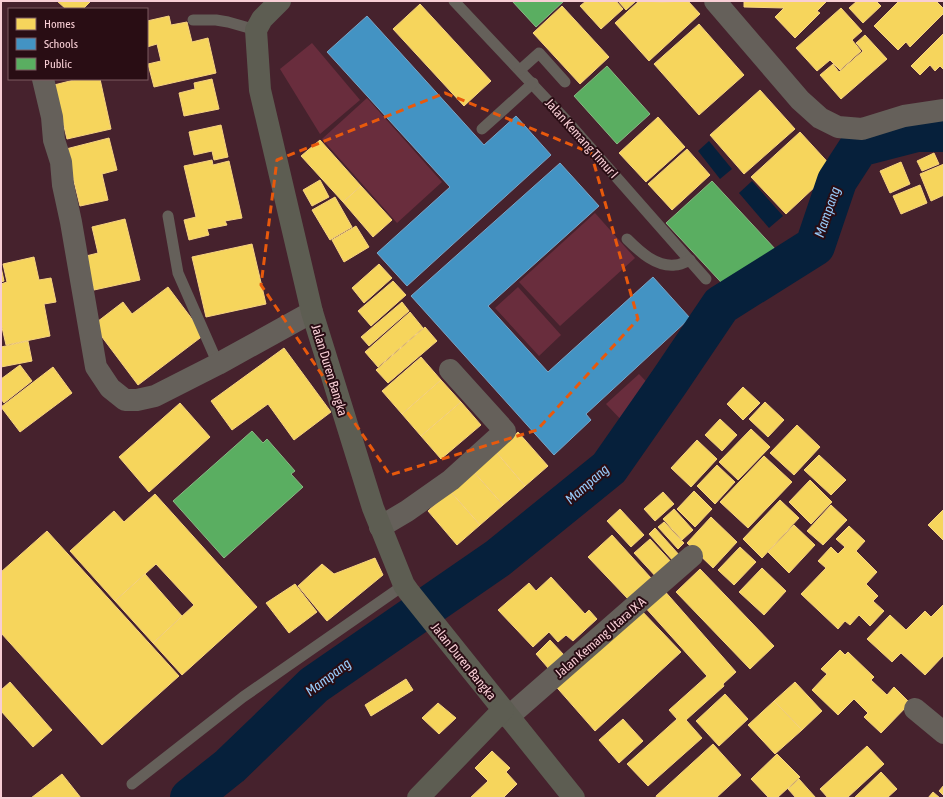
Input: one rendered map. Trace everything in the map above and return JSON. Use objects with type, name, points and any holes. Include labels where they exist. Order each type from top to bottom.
[{"type":"street","points":[[256,30],[262,19],[280,1]]},
{"type":"street","points":[[715,1],[800,100],[820,118],[838,126],[862,129],[904,116],[944,110]]},
{"type":"street","name":"Jalan Duren Bangka","points":[[256,30],[260,90],[312,312],[380,527],[406,588],[574,798]]},
{"type":"street","points":[[44,80],[52,117],[54,140],[61,162],[72,222],[96,367],[110,388],[125,400],[137,400],[155,396],[218,364],[312,312]]},
{"type":"street","points":[[380,527],[407,511],[451,480],[505,431],[450,370]]},
{"type":"street","name":"Jalan Kemang Utara IX A","points":[[506,714],[692,556]]},
{"type":"street","points":[[915,709],[944,733]]},
{"type":"street","points":[[418,798],[506,714]]},
{"type":"lane","name":"Jalan Kemang Timur I","points":[[454,1],[533,83],[706,279]]},
{"type":"lane","points":[[192,20],[222,21],[256,30]]},
{"type":"lane","points":[[520,70],[539,53],[565,82]]},
{"type":"lane","points":[[482,129],[533,83]]},
{"type":"lane","points":[[168,216],[178,273],[218,364]]},
{"type":"lane","points":[[627,239],[640,252],[654,261],[666,266],[677,265],[690,260]]},
{"type":"lane","points":[[132,784],[243,697],[406,588]]},
{"type":"highlighted area","points":[[445,93],[591,153],[638,319],[537,430],[390,475],[261,285],[277,160]]},
{"type":"shaded area","points":[[312,43],[360,100],[320,134],[280,69]]},
{"type":"shaded area","points":[[367,98],[442,182],[397,223],[322,139]]},
{"type":"shaded area","points":[[595,213],[635,258],[560,326],[519,282]]},
{"type":"shaded area","points":[[518,287],[561,335],[539,356],[495,308]]},
{"type":"shaded area","points":[[639,374],[659,395],[627,426],[606,404]]},
{"type":"water","points":[[709,141],[732,169],[720,179],[698,151]]},
{"type":"water","points":[[752,181],[783,216],[769,228],[739,193]]},
{"type":"building: Homes","points":[[57,1],[91,1],[84,8],[65,8]]},
{"type":"building: Homes","points":[[586,1],[616,1],[623,9],[601,29],[580,6]]},
{"type":"building: Homes","points":[[618,1],[636,1],[626,10]]},
{"type":"building: Homes","points":[[639,1],[688,1],[700,14],[649,61],[615,23]]},
{"type":"building: Homes","points":[[744,1],[827,1],[817,11],[820,13],[795,38],[775,17],[784,8],[744,7]]},
{"type":"building: Homes","points":[[857,1],[876,1],[881,6],[863,23],[849,8]]},
{"type":"building: Homes","points":[[899,1],[936,1],[944,9],[944,13],[910,47],[906,42],[898,50],[874,26]]},
{"type":"building: Homes","points":[[420,4],[491,81],[464,106],[393,29]]},
{"type":"building: Homes","points":[[562,6],[609,57],[580,84],[533,33]]},
{"type":"building: Homes","points":[[841,8],[862,31],[852,40],[861,51],[840,70],[830,60],[817,71],[796,48]]},
{"type":"building: Homes","points":[[169,16],[171,25],[187,22],[192,42],[208,38],[216,73],[154,87],[148,64],[161,61],[157,44],[148,47],[148,21]]},
{"type":"building: Homes","points":[[699,24],[744,75],[699,115],[654,64]]},
{"type":"building: Homes","points":[[944,33],[944,70],[940,66],[935,71],[930,65],[920,75],[911,66]]},
{"type":"building: Homes","points":[[865,35],[887,59],[841,99],[820,75],[833,64],[839,72],[863,51],[856,43]]},
{"type":"building: Homes","points":[[212,79],[219,109],[184,116],[179,93],[195,89],[194,83]]},
{"type":"building: Homes","points":[[74,80],[100,80],[111,129],[67,139],[54,85]]},
{"type":"building: Homes","points":[[760,90],[795,129],[744,174],[710,135]]},
{"type":"building: Homes","points":[[658,117],[685,147],[646,182],[619,153]]},
{"type":"building: Homes","points":[[221,125],[228,157],[214,160],[212,151],[194,155],[189,132]]},
{"type":"building: Homes","points":[[800,132],[834,169],[786,214],[751,177]]},
{"type":"building: Homes","points":[[109,138],[117,170],[102,174],[108,200],[80,206],[66,149]]},
{"type":"building: Homes","points":[[320,140],[361,186],[343,202],[301,156]]},
{"type":"building: Homes","points":[[687,149],[710,175],[672,210],[648,184]]},
{"type":"building: Homes","points":[[934,153],[939,164],[922,171],[917,161]]},
{"type":"building: Homes","points":[[212,160],[213,165],[229,161],[242,218],[225,221],[227,225],[207,229],[209,235],[189,240],[184,220],[196,217],[184,166]]},
{"type":"building: Homes","points":[[901,162],[910,184],[890,193],[880,171]]},
{"type":"building: Homes","points":[[944,164],[944,195],[931,201],[920,174]]},
{"type":"building: Homes","points":[[320,180],[329,197],[312,206],[303,190]]},
{"type":"building: Homes","points":[[920,185],[927,203],[901,214],[893,196]]},
{"type":"building: Homes","points":[[361,186],[392,220],[373,237],[343,202]]},
{"type":"building: Homes","points":[[335,197],[352,227],[330,240],[312,210]]},
{"type":"building: Homes","points":[[125,219],[140,280],[94,290],[86,256],[98,253],[92,227]]},
{"type":"building: Homes","points":[[356,226],[369,247],[344,262],[332,240]]},
{"type":"building: Homes","points":[[252,244],[266,304],[206,317],[192,257]]},
{"type":"building: Homes","points":[[34,257],[39,280],[51,278],[56,302],[44,304],[50,336],[6,345],[1,323],[1,284],[7,282],[3,264]]},
{"type":"building: Homes","points":[[379,264],[392,278],[364,303],[352,288]]},
{"type":"building: Homes","points":[[1,267],[4,281],[1,282]]},
{"type":"building: Homes","points":[[393,281],[406,295],[371,326],[358,311]]},
{"type":"building: Homes","points":[[168,287],[204,335],[138,385],[93,325],[123,302],[132,314]]},
{"type":"building: Homes","points":[[402,302],[409,311],[369,346],[361,337]]},
{"type":"building: Homes","points":[[410,312],[423,328],[378,367],[365,352]]},
{"type":"building: Homes","points":[[425,327],[437,341],[388,383],[376,370]]},
{"type":"building: Homes","points":[[28,341],[32,361],[1,367],[1,347]]},
{"type":"building: Homes","points":[[284,348],[331,412],[294,440],[268,404],[232,430],[211,401]]},
{"type":"building: Homes","points":[[421,357],[441,380],[402,414],[382,391]]},
{"type":"building: Homes","points":[[20,365],[32,381],[4,403],[1,399],[1,379]]},
{"type":"building: Homes","points":[[53,367],[72,393],[20,432],[1,407]]},
{"type":"building: Homes","points":[[441,380],[461,402],[421,436],[402,414]]},
{"type":"building: Homes","points":[[743,387],[760,403],[743,420],[727,404]]},
{"type":"building: Homes","points":[[461,402],[481,425],[441,459],[421,436]]},
{"type":"building: Homes","points":[[765,402],[784,420],[768,437],[749,419]]},
{"type":"building: Homes","points":[[180,403],[210,437],[149,492],[119,457]]},
{"type":"building: Homes","points":[[720,419],[737,435],[722,451],[705,435]]},
{"type":"building: Homes","points":[[797,425],[820,447],[794,475],[770,453]]},
{"type":"building: Homes","points":[[751,429],[770,447],[738,480],[719,462]]},
{"type":"building: Homes","points":[[518,432],[548,466],[525,486],[496,452]]},
{"type":"building: Homes","points":[[697,440],[717,459],[691,487],[671,468]]},
{"type":"building: Homes","points":[[496,452],[525,486],[503,505],[473,471]]},
{"type":"building: Homes","points":[[819,455],[846,480],[831,495],[804,470]]},
{"type":"building: Homes","points":[[764,456],[792,482],[748,528],[720,502]]},
{"type":"building: Homes","points":[[717,465],[735,482],[715,504],[697,486]]},
{"type":"building: Homes","points":[[473,471],[503,505],[480,525],[450,491]]},
{"type":"building: Homes","points":[[810,480],[832,502],[811,524],[789,502]]},
{"type":"building: Homes","points":[[450,491],[480,525],[457,545],[428,511]]},
{"type":"building: Homes","points":[[694,491],[712,509],[695,527],[677,509]]},
{"type":"building: Homes","points":[[663,492],[674,504],[655,521],[644,509]]},
{"type":"building: Homes","points":[[155,494],[257,607],[182,675],[153,643],[194,605],[156,564],[115,601],[70,551],[114,511],[124,522]]},
{"type":"building: Homes","points":[[780,500],[799,518],[762,558],[743,539]]},
{"type":"building: Homes","points":[[831,505],[847,520],[823,545],[807,531]]},
{"type":"building: Homes","points":[[620,509],[644,535],[631,547],[607,521]]},
{"type":"building: Homes","points":[[674,509],[693,530],[682,540],[663,519]]},
{"type":"building: Homes","points":[[944,509],[944,541],[928,525]]},
{"type":"building: Homes","points":[[711,517],[737,542],[713,568],[687,543]]},
{"type":"building: Homes","points":[[664,522],[684,543],[678,549],[658,527]]},
{"type":"building: Homes","points":[[794,525],[815,545],[789,573],[768,552]]},
{"type":"building: Homes","points":[[849,526],[865,541],[856,551],[877,572],[866,584],[878,596],[873,601],[884,611],[870,626],[859,615],[850,625],[845,621],[838,629],[801,594],[826,568],[818,561],[831,547],[838,554],[845,547],[836,539]]},
{"type":"building: Homes","points":[[655,528],[681,557],[675,563],[649,534]]},
{"type":"building: Homes","points":[[47,531],[179,676],[102,745],[1,633],[1,572]]},
{"type":"building: Homes","points":[[612,535],[651,578],[628,599],[588,557]]},
{"type":"building: Homes","points":[[650,539],[674,565],[659,580],[634,553]]},
{"type":"building: Homes","points":[[740,547],[756,562],[734,585],[718,570]]},
{"type":"building: Homes","points":[[375,558],[383,575],[327,621],[298,586],[322,564],[334,574]]},
{"type":"building: Homes","points":[[762,568],[786,591],[764,615],[739,592]]},
{"type":"building: Homes","points":[[700,569],[774,646],[750,669],[676,592]]},
{"type":"building: Homes","points":[[145,574],[182,616],[153,643],[115,601]]},
{"type":"building: Homes","points":[[551,577],[585,614],[589,610],[597,619],[573,641],[566,635],[558,642],[549,632],[533,647],[498,610],[529,583],[536,591]]},
{"type":"building: Homes","points":[[295,584],[317,612],[289,633],[266,603]]},
{"type":"building: Homes","points":[[662,588],[736,672],[723,684],[724,686],[686,720],[702,738],[648,786],[627,764],[677,719],[669,710],[707,676],[643,605]]},
{"type":"building: Homes","points":[[944,604],[944,655],[925,675],[901,653],[892,662],[867,639],[890,615],[906,630],[925,611],[931,617]]},
{"type":"building: Homes","points":[[638,607],[681,652],[595,731],[552,682]]},
{"type":"building: Homes","points":[[550,640],[564,655],[549,669],[536,654]]},
{"type":"building: Homes","points":[[840,650],[845,655],[848,652],[874,677],[871,680],[887,695],[894,687],[910,703],[881,733],[864,717],[868,713],[854,699],[838,715],[812,690],[827,674],[821,669]]},
{"type":"building: Homes","points":[[406,679],[413,690],[371,716],[365,705]]},
{"type":"building: Homes","points":[[10,682],[52,730],[33,747],[1,711],[1,690]]},
{"type":"building: Homes","points":[[795,682],[822,711],[802,730],[774,701]]},
{"type":"building: Homes","points":[[725,694],[748,719],[719,746],[696,721]]},
{"type":"building: Homes","points":[[774,701],[802,730],[775,754],[748,725]]},
{"type":"building: Homes","points":[[438,703],[456,718],[439,734],[422,718]]},
{"type":"building: Homes","points":[[623,719],[643,741],[619,763],[599,740]]},
{"type":"building: Homes","points":[[713,744],[741,775],[716,798],[657,798],[656,796]]},
{"type":"building: Homes","points":[[867,746],[884,764],[847,798],[828,798],[820,789]]},
{"type":"building: Homes","points":[[492,751],[510,768],[506,772],[517,784],[503,798],[470,798],[488,781],[475,768]]},
{"type":"building: Homes","points":[[777,754],[800,777],[777,798],[769,798],[751,779]]},
{"type":"building: Homes","points":[[881,772],[897,789],[887,798],[854,798]]},
{"type":"building: Homes","points":[[62,774],[81,798],[31,798]]},
{"type":"building: Homes","points":[[799,779],[816,798],[796,798],[788,789]]},
{"type":"building: Homes","points":[[944,785],[944,796],[939,791]]},
{"type":"building: Homes","points":[[933,792],[940,798],[928,798]]},
{"type":"building: Schools","points":[[367,16],[484,145],[516,116],[551,155],[407,286],[377,253],[450,187],[327,52]]},
{"type":"building: Schools","points":[[560,163],[599,206],[488,306],[548,372],[653,277],[690,318],[586,414],[591,420],[554,455],[411,296]]},
{"type":"building: Public","points":[[512,1],[564,1],[536,27]]},
{"type":"building: Public","points":[[607,66],[650,114],[617,144],[574,96]]},
{"type":"building: Public","points":[[712,181],[777,251],[731,293],[666,223]]},
{"type":"building: Public","points":[[252,431],[263,443],[267,439],[295,471],[291,474],[303,487],[224,558],[173,501]]},
{"type":"waterway","name":"Mampang","points":[[190,798],[230,766],[314,685],[498,558],[609,468],[721,305],[815,246],[837,181],[859,147],[917,132],[944,132]]}]
